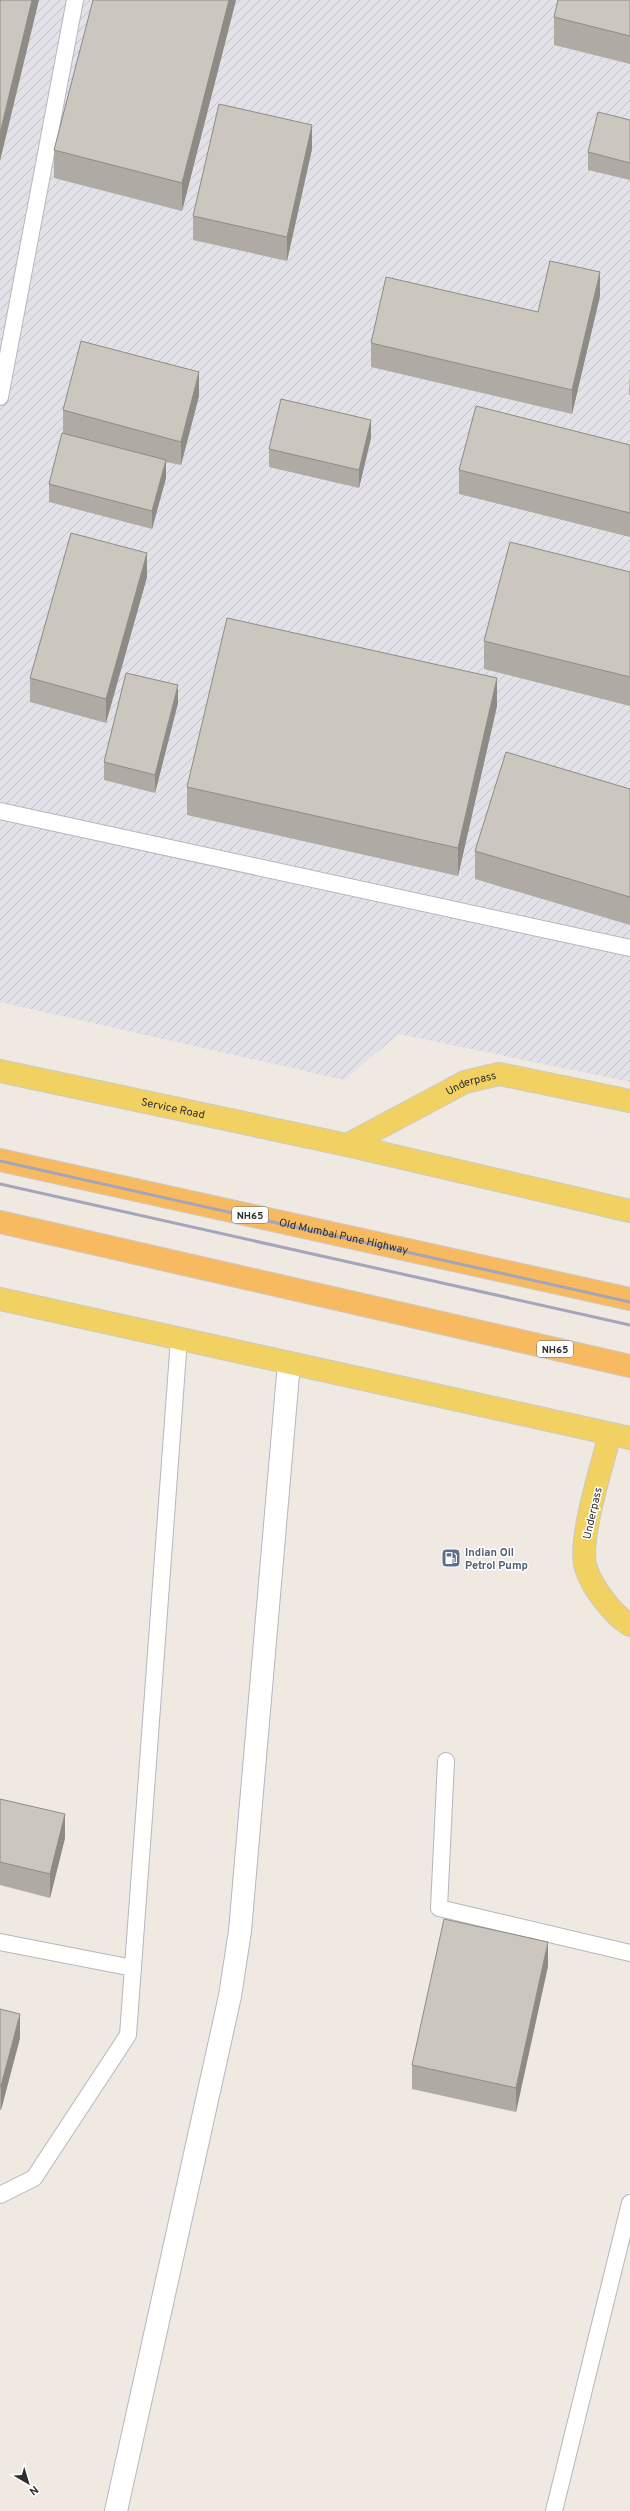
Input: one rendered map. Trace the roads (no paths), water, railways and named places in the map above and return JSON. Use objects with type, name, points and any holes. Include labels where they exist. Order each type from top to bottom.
[{"type":"highway","name":"Old Mumbai Pune Highway","points":[[0,1160],[630,1299]]},
{"type":"highway","name":"NH65","points":[[0,1222],[630,1366]]},
{"type":"main road","name":"Service Road","points":[[0,1071],[347,1146],[630,1211]]},
{"type":"main road","name":"Underpass","points":[[347,1146],[465,1082],[499,1074],[630,1100]]},
{"type":"main road","points":[[0,1299],[620,1436]]},
{"type":"main road","name":"Underpass","points":[[620,1436],[584,1540],[585,1567],[602,1598],[630,1625]]},
{"type":"street","points":[[116,2511],[230,1996],[240,1931],[289,1363]]},
{"type":"lane","points":[[0,397],[76,0]]},
{"type":"lane","points":[[0,811],[630,948]]},
{"type":"lane","points":[[0,2195],[34,2178],[128,2035],[179,1339]]},
{"type":"lane","points":[[446,1761],[439,1908],[630,1952]]},
{"type":"lane","points":[[0,1942],[133,1968]]},
{"type":"lane","points":[[554,2511],[630,2203]]},
{"type":"railway","points":[[0,1161],[630,1302]]},
{"type":"railway","points":[[0,1184],[630,1325]]},
{"type":"place","name":"Indian Oil Petrol Pump","points":[[451,1558]]}]
